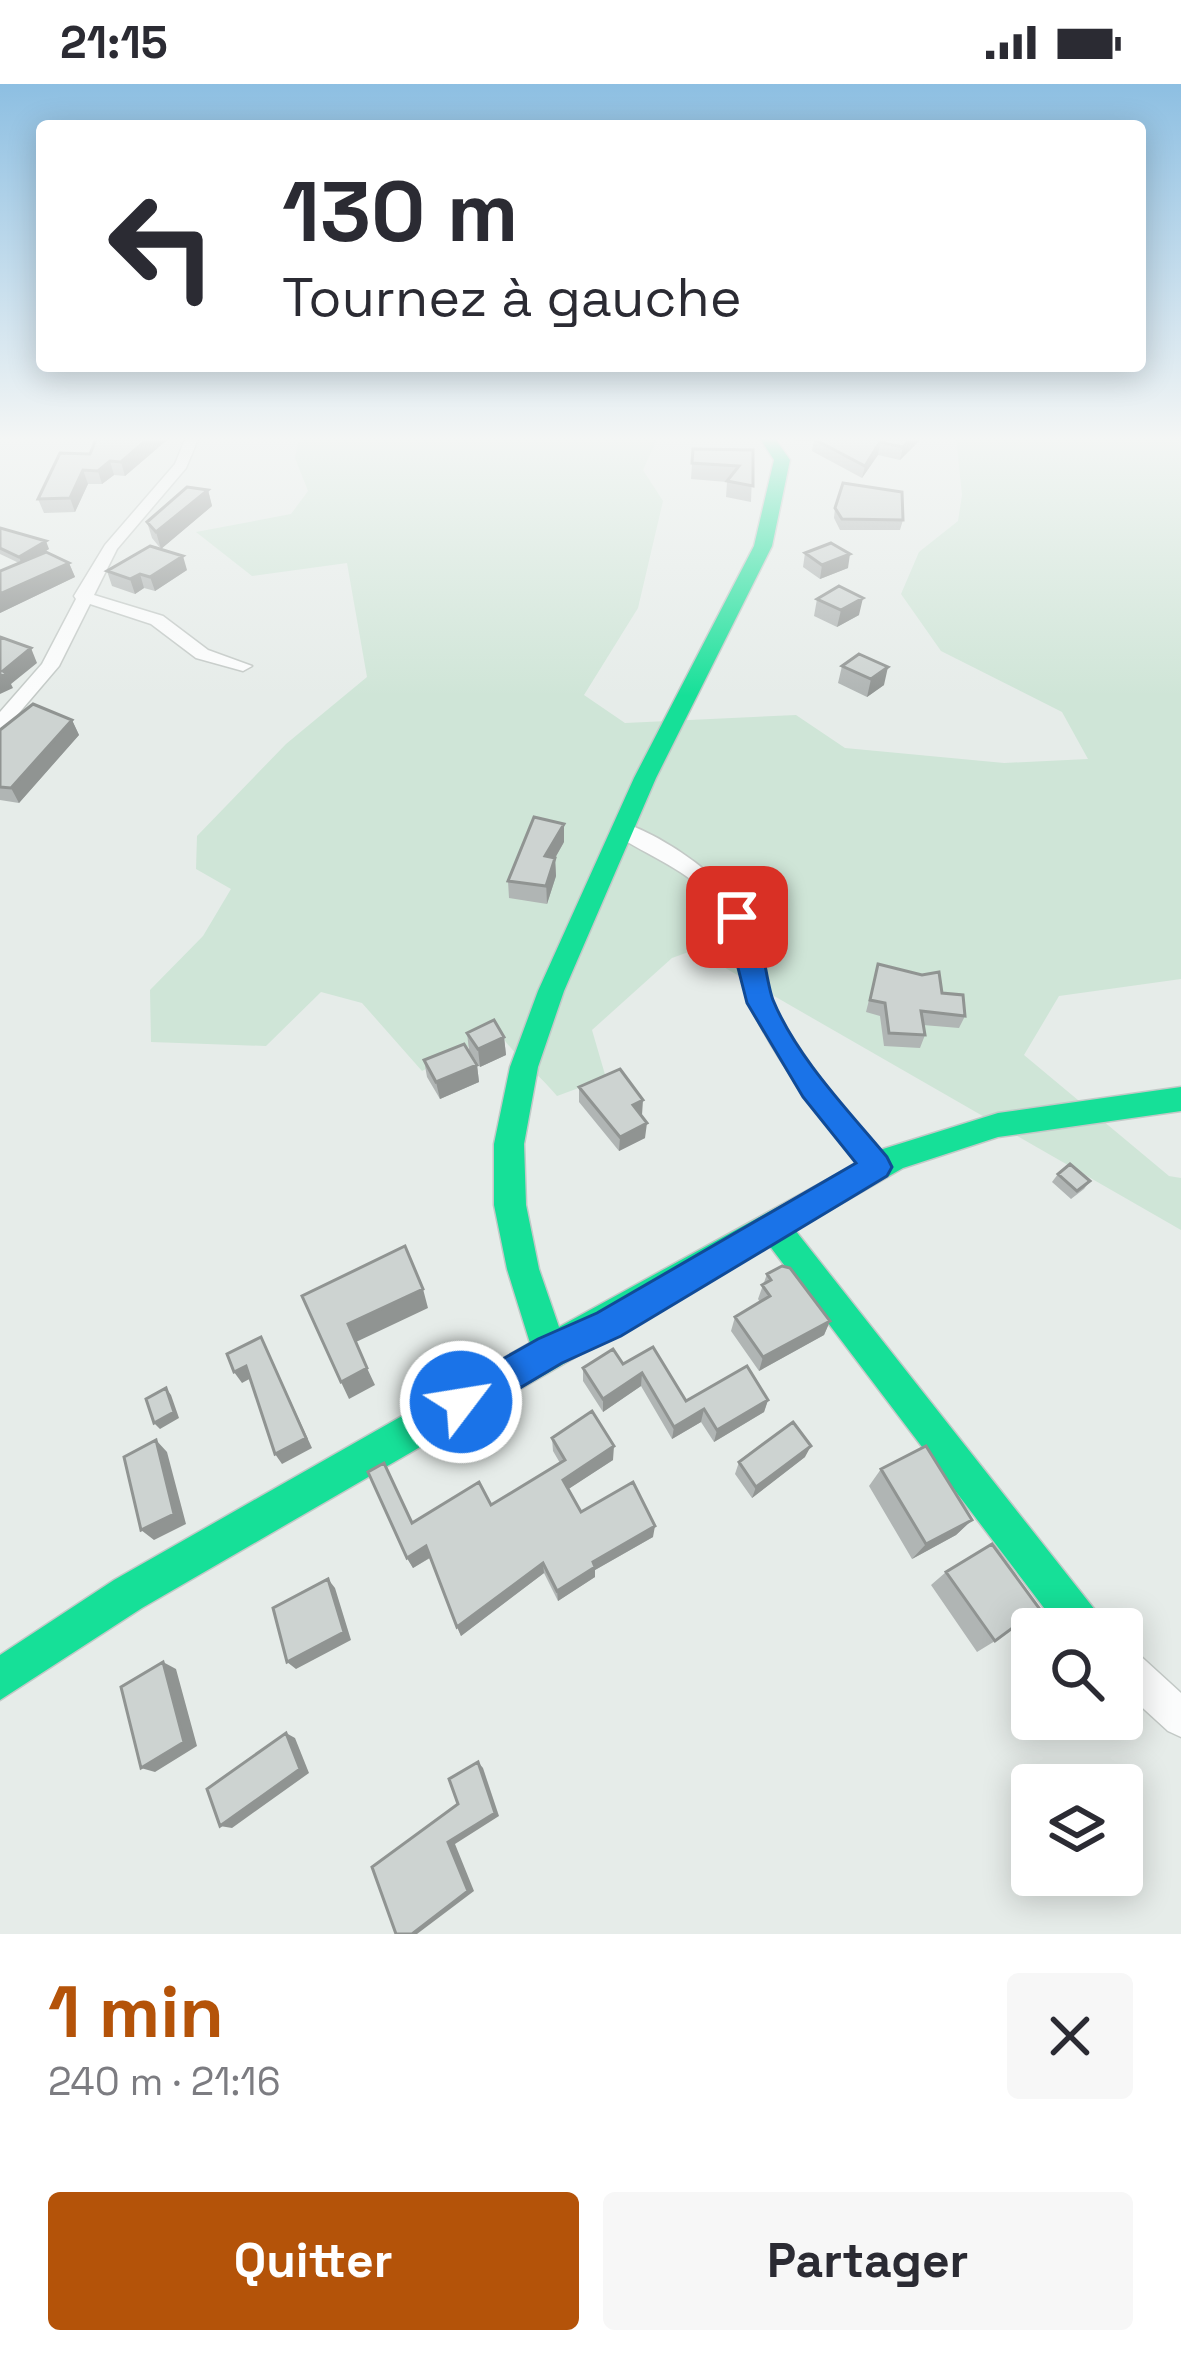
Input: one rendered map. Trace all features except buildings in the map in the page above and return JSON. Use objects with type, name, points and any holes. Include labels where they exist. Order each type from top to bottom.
[{"type":"street","points":[[0,723],[50,666],[82,596],[129,523]]},
{"type":"street","points":[[550,1351],[511,1221],[510,1134],[531,1045],[622,829],[695,676],[750,579],[771,523]]},
{"type":"street","points":[[82,596],[157,620],[202,654],[243,666]]},
{"type":"street","points":[[622,829],[683,862],[718,892],[737,917],[760,1003],[813,1089],[877,1167]]},
{"type":"street","points":[[0,1678],[169,1569],[550,1351],[609,1325],[877,1167],[975,1132],[1181,1099]]},
{"type":"street","points":[[774,1227],[1069,1608]]},
{"type":"street","points":[[1143,1683],[1181,1718]]},
{"type":"green space","points":[[242,523],[658,523],[638,608],[584,695],[625,723],[796,715],[845,748],[1004,763],[1088,759],[1062,712],[941,651],[901,594],[919,552],[955,523],[1181,523],[1181,979],[1059,996],[1024,1055],[1169,1176],[1181,1178],[1181,1230],[694,950],[672,958],[592,1030],[606,1078],[557,1096],[498,1031],[422,1071],[362,1003],[321,992],[266,1046],[151,1042],[150,990],[203,936],[231,889],[196,869],[197,836],[286,744],[367,677],[347,563],[252,576],[196,532]]},
{"type":"traffic: fast","points":[[0,1679],[128,1594],[550,1351],[523,1269],[510,1205],[509,1144],[524,1067],[551,991],[645,778],[763,546],[768,523]]},
{"type":"traffic: fast","points":[[550,1351],[894,1158],[998,1125],[1181,1099]]},
{"type":"traffic: fast","points":[[774,1227],[1069,1608]]},
{"type":"route","points":[[461,1402],[550,1351],[609,1325],[877,1167],[813,1089],[760,1003],[737,917]]}]
